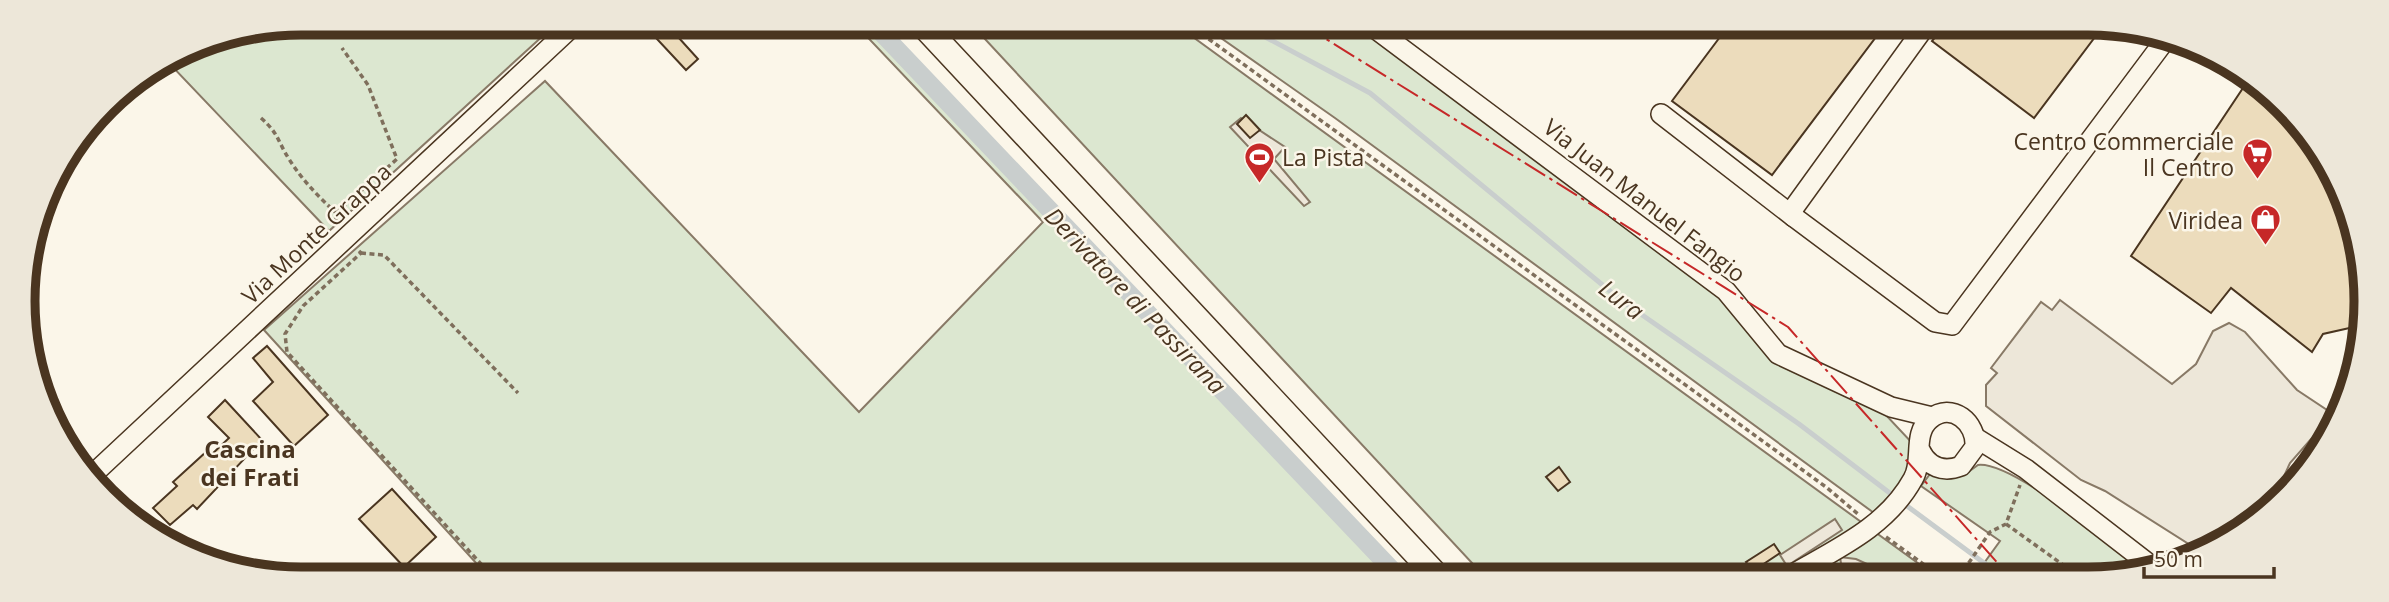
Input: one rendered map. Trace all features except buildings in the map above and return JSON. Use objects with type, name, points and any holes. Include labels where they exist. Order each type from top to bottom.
[{"type":"main road","points":[[932,35],[1429,567]]},
{"type":"street","name":"Via Monte Grappa","points":[[97,471],[563,35]]},
{"type":"street","name":"Via Juan Manuel Fangio","points":[[1384,35],[1726,291],[1778,354],[1891,407],[1932,417]]},
{"type":"street","points":[[1794,217],[1793,209],[1808,186],[1919,35]]},
{"type":"street","points":[[1661,114],[1935,321],[1952,324],[2161,45]]},
{"type":"street","name":"Via Juan Manuel Fangio","points":[[1891,407],[1919,446]]},
{"type":"street","points":[[1805,567],[1877,524],[1915,478],[1939,469],[1954,469],[1968,461],[1976,438],[1973,429],[1960,415],[1941,413],[1932,417],[1922,429],[1915,478]]},
{"type":"street","points":[[1976,438],[2015,462],[2145,561]]},
{"type":"street","points":[[1919,446],[1927,461],[1939,469]]},
{"type":"street","points":[[1968,461],[1996,464],[2040,482]]},
{"type":"path","points":[[1203,35],[1877,524],[1929,567]]},
{"type":"path","points":[[335,213],[397,159],[368,85],[342,48]]},
{"type":"path","points":[[261,118],[278,134],[287,157],[310,189],[335,213],[336,227]]},
{"type":"path","points":[[353,244],[361,253],[384,255],[517,393]]},
{"type":"path","points":[[361,253],[303,306],[285,334],[287,352],[481,564],[481,567]]},
{"type":"path","points":[[2006,524],[2066,567]]},
{"type":"path","points":[[1966,567],[1987,537]]},
{"type":"green space","points":[[544,35],[329,231],[173,68],[215,49],[266,37]]},
{"type":"green space","points":[[865,35],[879,35],[1380,567],[474,567],[477,564],[264,330],[545,81],[859,412],[1043,222]]},
{"type":"green space","name":"La Pista","points":[[981,35],[1190,35],[1923,567],[1476,567]]},
{"type":"green space","points":[[1217,35],[1375,35],[1721,296],[1749,331],[1885,414],[1915,446],[1910,473],[1874,513],[1335,118]]},
{"type":"green space","points":[[1978,465],[1994,467],[2014,476],[2038,490],[2135,563],[2088,567],[1981,567],[2000,541],[1921,486],[1930,474],[1964,475]]},
{"type":"shaded area","points":[[1241,118],[1285,147],[1274,159],[1310,202],[1304,206],[1230,127]]},
{"type":"shaded area","points":[[2060,300],[2172,384],[2196,364],[2213,331],[2229,323],[2245,332],[2297,390],[2330,412],[2324,425],[2290,463],[2276,489],[2236,522],[2192,546],[2105,491],[2081,480],[1986,406],[1986,385],[1997,373],[1991,368],[2041,302],[2052,310]]},
{"type":"shaded area","points":[[1835,519],[1842,530],[1787,566],[1780,555]]},
{"type":"shaded area","points":[[1840,557],[1856,559],[1874,567],[1842,567]]},
{"type":"waterway","name":"Derivatore di Passirana","points":[[883,35],[1389,567]]},
{"type":"waterway","name":"Lura","points":[[1262,35],[1370,93],[1622,301],[1799,424],[1895,497]]},
{"type":"waterway","name":"Lura","points":[[1903,503],[1989,567]]},
{"type":"power","points":[[1320,35],[1788,327],[2001,567]]},
{"type":"place","name":"Centro Commerciale Il Centro","points":[[2257,181]]},
{"type":"place","name":"La Pista","points":[[1259,184]]},
{"type":"place","name":"Viridea","points":[[2266,247]]},
{"type":"district","name":"Cascina dei Frati","points":[[250,462]]}]
